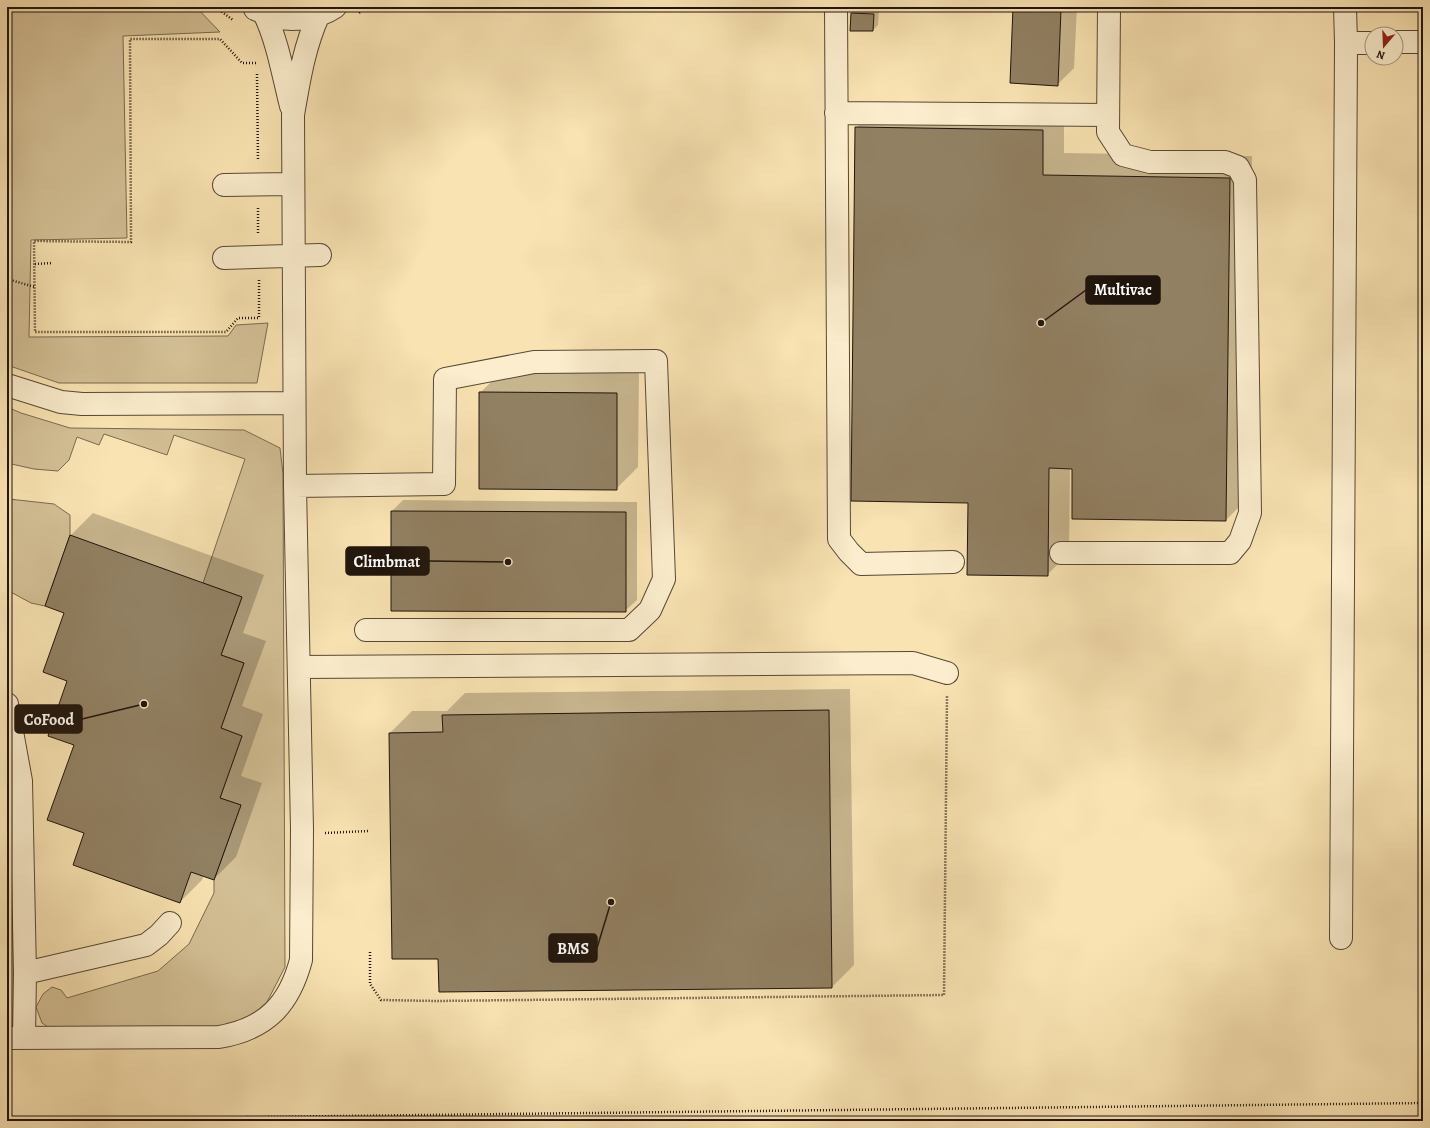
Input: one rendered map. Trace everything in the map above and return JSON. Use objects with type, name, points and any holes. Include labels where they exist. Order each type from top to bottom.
[{"type":"street","points":[[836,7],[840,539],[849,552],[861,564],[953,562]]},
{"type":"street","points":[[1061,553],[1230,553],[1240,541],[1250,513],[1245,180],[1238,167],[1225,162],[1150,162],[1123,155],[1108,132],[1109,7]]},
{"type":"street","points":[[1341,938],[1346,7]]},
{"type":"street","points":[[257,10],[272,16],[291,19],[310,17],[327,11]]},
{"type":"street","points":[[257,10],[271,27],[293,115]]},
{"type":"street","points":[[7,704],[21,781],[25,973],[16,1038],[219,1037],[236,1034],[254,1027],[272,1014],[286,997],[296,979],[301,960],[302,834],[295,486],[293,115],[306,45],[327,11]]},
{"type":"street","points":[[1404,42],[1423,42]]},
{"type":"street","points":[[1346,44],[1364,43]]},
{"type":"street","points":[[836,113],[1108,115]]},
{"type":"street","points":[[224,185],[293,184]]},
{"type":"street","points":[[224,258],[320,255]]},
{"type":"street","points":[[295,486],[444,484],[445,380],[534,362],[656,361],[664,580],[650,610],[629,630],[366,630]]},
{"type":"street","points":[[7,385],[61,402],[82,404],[294,404]]},
{"type":"street","points":[[299,667],[913,663],[947,673]]},
{"type":"street","points":[[25,973],[146,945],[170,923]]},
{"type":"path","points":[[257,71],[259,318],[238,318],[226,332],[35,332],[34,241],[131,242],[130,40],[220,39],[242,63],[262,63]]},
{"type":"path","points":[[35,264],[53,263]]},
{"type":"path","points":[[7,279],[35,287]]},
{"type":"path","points":[[370,952],[370,984],[381,1000],[437,1001],[944,995],[947,673]]},
{"type":"path","points":[[302,834],[368,831]]},
{"type":"path","points":[[7,1120],[1423,1103]]},
{"type":"shaded area","points":[[7,7],[196,7],[220,32],[123,36],[127,238],[31,240],[29,337],[228,336],[236,325],[268,323],[257,383],[59,383],[7,365]]},
{"type":"shaded area","points":[[7,407],[21,413],[70,428],[244,430],[280,448],[283,474],[285,967],[267,1002],[242,1024],[210,1028],[54,1031],[42,1023],[36,1007],[43,994],[52,987],[61,990],[67,998],[158,971],[189,944],[214,893],[214,880],[241,805],[220,798],[242,736],[221,728],[244,663],[221,655],[242,597],[203,583],[245,459],[174,435],[167,455],[104,434],[99,445],[77,437],[69,460],[58,471],[34,469],[7,463]]},
{"type":"shaded area","points":[[9,499],[54,504],[70,515],[70,535],[45,606],[31,603],[7,590],[7,501]]},
{"type":"building","points":[[1013,7],[1061,9],[1058,86],[1010,83]]},
{"type":"building","points":[[851,13],[874,14],[873,31],[850,31]]},
{"type":"building","points":[[855,127],[1043,130],[1043,175],[1230,178],[1226,521],[1072,519],[1072,469],[1049,468],[1048,576],[967,575],[968,503],[851,501]]},
{"type":"building","points":[[479,392],[617,393],[617,490],[479,489]]},
{"type":"building","points":[[391,511],[626,512],[626,612],[391,611]]},
{"type":"building","points":[[70,535],[242,597],[221,655],[244,663],[221,728],[242,736],[220,798],[241,805],[214,880],[191,872],[180,903],[73,865],[84,833],[47,820],[74,745],[48,736],[67,681],[43,672],[64,613],[45,606]]},
{"type":"building","points":[[829,710],[832,988],[439,992],[438,959],[392,959],[389,733],[443,732],[442,715]]},
{"type":"place","name":"Multivac","points":[[1041,323]]},
{"type":"place","name":"Climbmat","points":[[508,562]]},
{"type":"place","name":"CoFood","points":[[144,704]]},
{"type":"place","name":"BMS","points":[[611,902]]}]
